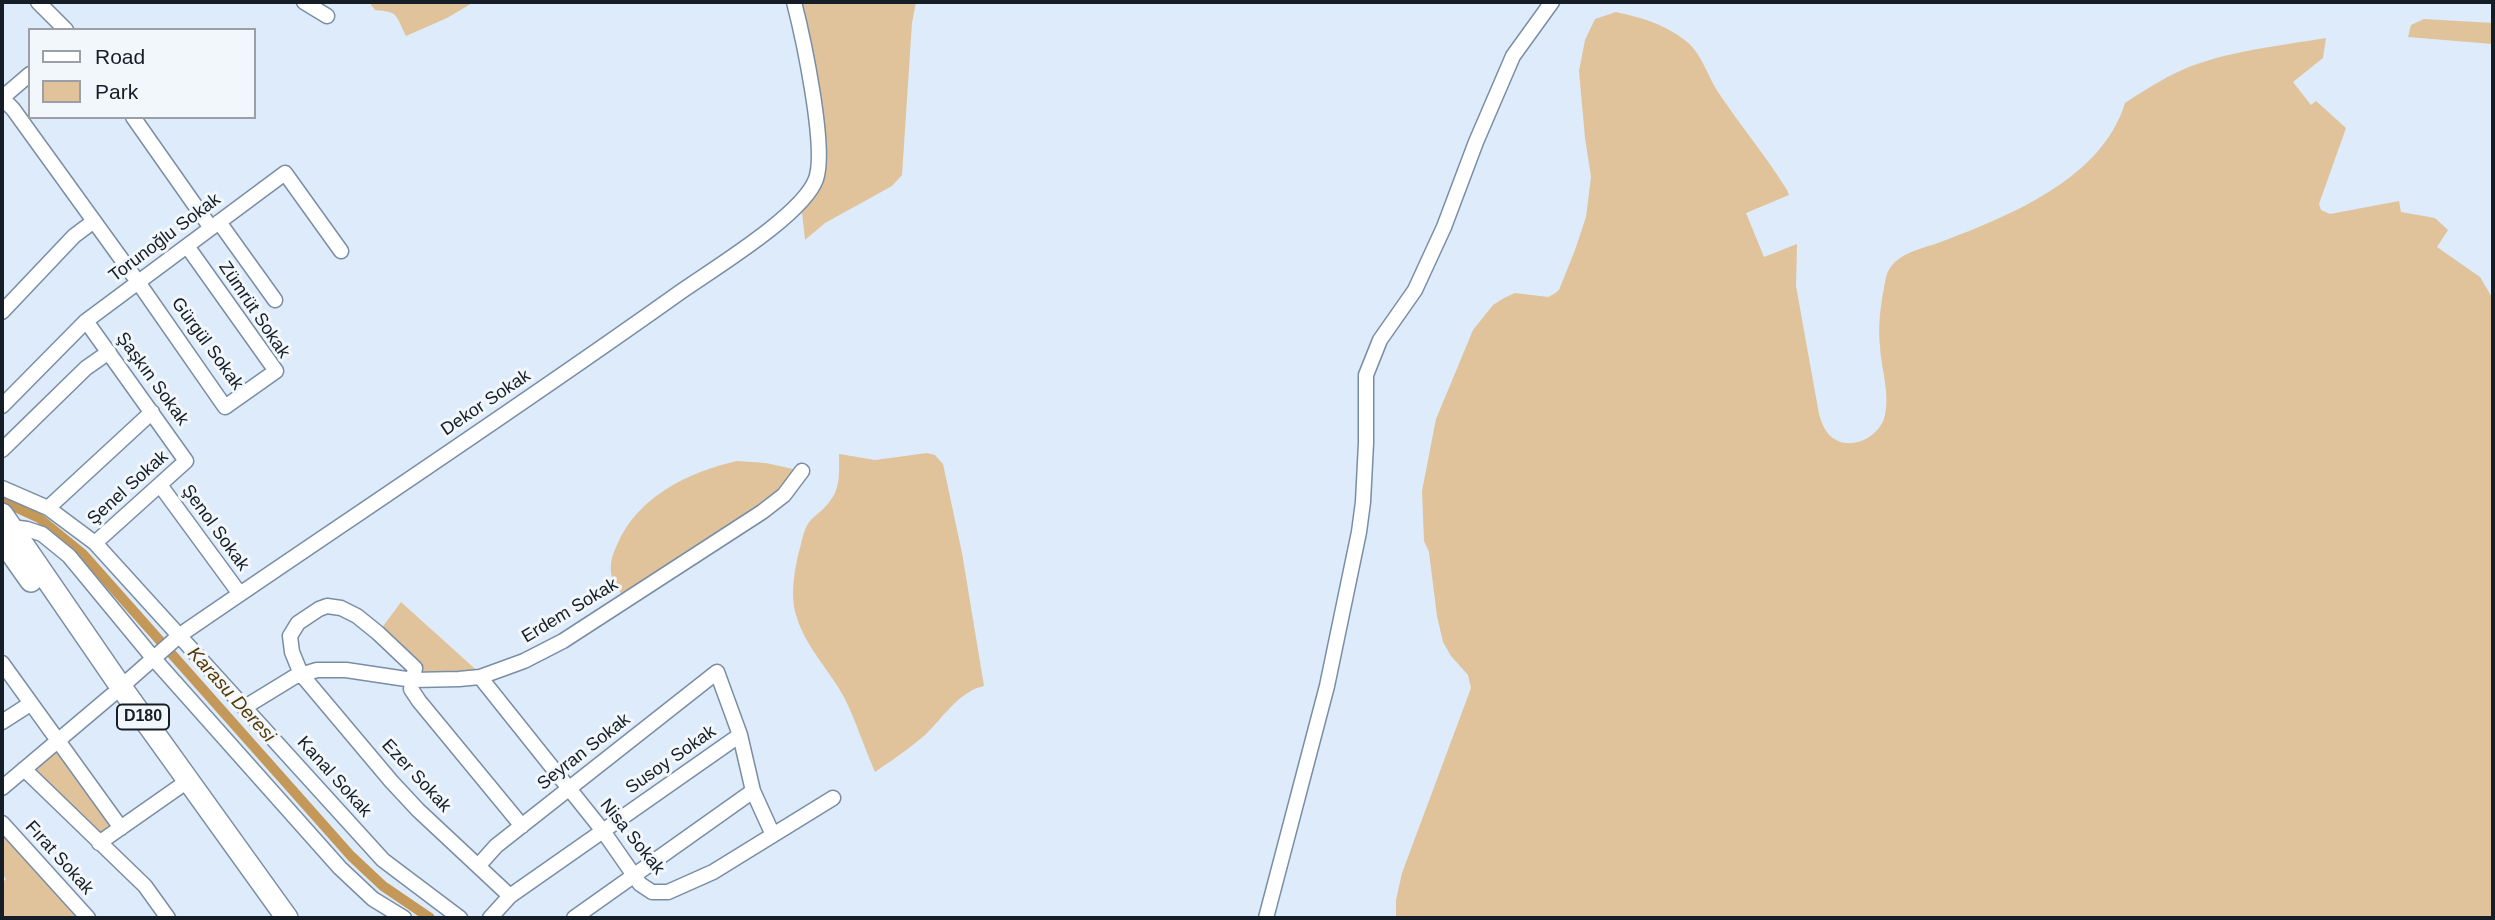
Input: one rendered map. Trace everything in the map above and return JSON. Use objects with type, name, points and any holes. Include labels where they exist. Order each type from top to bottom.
[{"type":"highway","name":"D180","points":[[5,527],[117,691],[178,787],[272,918]]},
{"type":"highway","name":"D180","points":[[117,691],[287,918]]},
{"type":"street","points":[[38,2],[64,28]]},
{"type":"street","points":[[304,2],[327,16]]},
{"type":"street","name":"Dekor Sokak","points":[[2,788],[180,635],[626,331],[773,227],[808,196],[820,164],[811,86],[794,2]]},
{"type":"street","points":[[1266,918],[1327,686],[1359,532],[1366,443],[1366,375],[1380,340],[1415,290],[1444,227],[1476,142],[1513,56],[1552,2]]},
{"type":"street","points":[[28,76],[2,98],[13,109],[138,282]]},
{"type":"street","points":[[134,119],[275,300]]},
{"type":"street","name":"Torunoğlu Sokak","points":[[2,406],[86,321],[285,173],[341,251]]},
{"type":"street","points":[[2,312],[74,236],[94,221]]},
{"type":"street","name":"Zümrüt Sokak","points":[[187,246],[276,371],[251,389]]},
{"type":"street","name":"Gürgül Sokak","points":[[138,282],[225,407],[251,389]]},
{"type":"street","name":"Şaşkın Sokak","points":[[86,321],[186,461]]},
{"type":"street","points":[[2,450],[86,368],[109,352]]},
{"type":"street","points":[[48,508],[152,412]]},
{"type":"street","name":"Şenel Sokak","points":[[95,543],[186,461]]},
{"type":"street","name":"Erdem Sokak","points":[[245,707],[301,674],[328,669],[413,680],[480,677],[524,661],[563,641],[762,512],[784,495],[802,471]]},
{"type":"street","name":"Şenol Sokak","points":[[160,485],[240,594]]},
{"type":"street","name":"Kanal Sokak","points":[[2,488],[48,508],[95,543],[383,860],[460,918]]},
{"type":"street","points":[[5,527],[35,531],[61,548],[153,659],[340,868],[373,899],[404,918]]},
{"type":"street","points":[[301,674],[292,652],[290,636],[298,622],[327,606],[348,611],[415,668],[411,690],[522,826]]},
{"type":"street","points":[[2,663],[121,828]]},
{"type":"street","name":"Seyran Sokak","points":[[479,865],[496,846],[717,673],[740,736]]},
{"type":"street","name":"Ezer Sokak","points":[[301,674],[418,810],[510,896]]},
{"type":"street","name":"Nisa Sokak","points":[[480,677],[603,831],[634,876],[652,892],[668,892],[713,872],[833,798]]},
{"type":"street","points":[[2,722],[30,704]]},
{"type":"street","points":[[740,736],[753,791],[773,835]]},
{"type":"street","name":"Susoy Sokak","points":[[490,918],[510,896],[740,736]]},
{"type":"street","points":[[24,769],[145,886],[168,918]]},
{"type":"street","points":[[99,843],[178,787]]},
{"type":"street","points":[[575,918],[753,791]]},
{"type":"street","name":"Fırat Sokak","points":[[2,823],[88,918]]},
{"type":"green space","points":[[369,2],[474,2],[447,18],[406,36],[395,15],[375,10]]},
{"type":"green space","points":[[794,2],[916,2],[912,23],[902,175],[892,186],[825,223],[805,240],[801,203],[820,164]]},
{"type":"green space","points":[[1616,12],[1661,26],[1692,46],[1718,92],[1787,190],[1789,195],[1746,213],[1764,257],[1797,244],[1796,286],[1819,414],[1830,435],[1843,443],[1866,439],[1883,422],[1886,398],[1879,333],[1882,300],[1888,271],[1900,258],[1995,220],[2050,191],[2075,174],[2096,153],[2113,130],[2125,103],[2167,77],[2199,63],[2234,54],[2326,38],[2323,58],[2293,82],[2311,105],[2316,101],[2346,128],[2319,204],[2321,210],[2330,214],[2399,201],[2401,212],[2435,218],[2448,230],[2437,247],[2480,277],[2493,299],[2493,918],[1396,918],[1396,900],[1402,873],[1471,688],[1468,675],[1443,642],[1429,552],[1424,541],[1422,491],[1436,419],[1473,330],[1493,305],[1515,293],[1548,297],[1559,290],[1586,217],[1591,177],[1579,71],[1585,40],[1595,19]]},
{"type":"green space","points":[[2424,19],[2493,23],[2493,44],[2408,37],[2411,25]]},
{"type":"green space","points":[[927,453],[935,455],[943,464],[962,553],[984,686],[959,699],[925,735],[875,772],[844,697],[801,629],[793,600],[795,571],[806,527],[834,496],[839,479],[839,454],[875,460]]},
{"type":"green space","points":[[737,461],[766,463],[802,471],[789,489],[626,600],[613,580],[612,557],[626,528],[637,513],[666,489],[683,480]]},
{"type":"green space","points":[[401,602],[483,676],[413,680],[414,668],[378,633]]},
{"type":"green space","points":[[57,741],[121,828],[99,843],[24,769]]},
{"type":"green space","points":[[2,823],[88,918],[2,918],[2,883],[6,879],[2,874]]},
{"type":"waterway","name":"Karasu Deresi","points":[[2,501],[39,518],[83,554],[351,856],[383,886],[430,918]]}]
